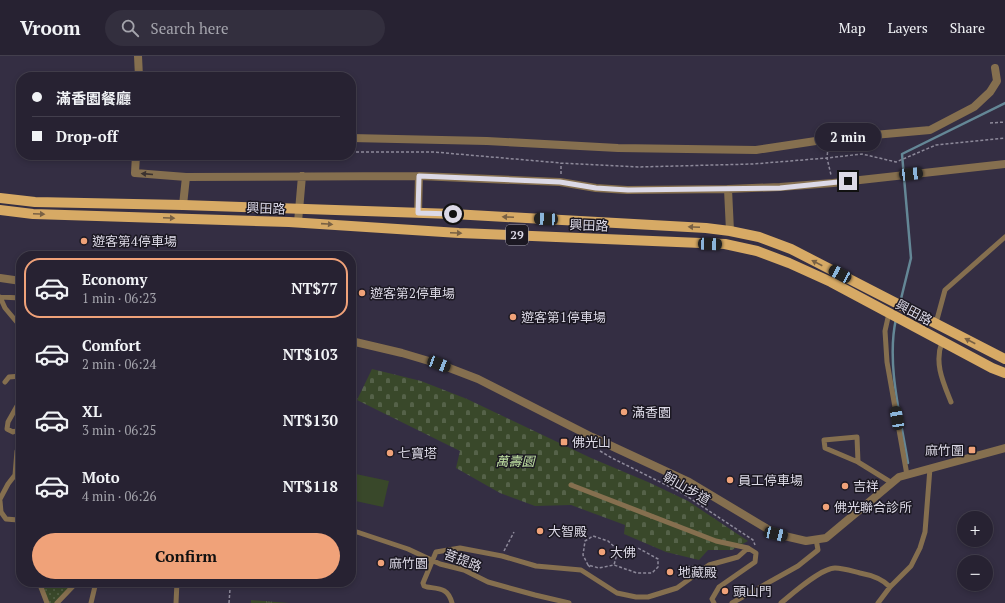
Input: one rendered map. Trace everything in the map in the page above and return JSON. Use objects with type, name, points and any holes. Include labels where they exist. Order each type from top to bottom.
[{"type":"main road","name":"興田路","points":[[0,198],[35,202],[399,212],[706,228],[730,231],[758,237],[791,249],[1005,359]]},
{"type":"main road","name":"興田路","points":[[0,210],[33,214],[298,222],[530,236],[725,244],[757,251],[790,263],[831,282],[942,342],[992,368],[1005,373]]},
{"type":"main road","points":[[399,212],[400,229]]},
{"type":"main road","points":[[530,218],[530,236]]},
{"type":"street","points":[[138,56],[138,72]]},
{"type":"street","points":[[356,138],[487,141],[618,148],[756,150],[829,139],[930,130],[974,107],[990,92],[997,81],[995,68]]},
{"type":"street","points":[[135,160],[134,173],[186,177],[419,176],[560,182],[596,188],[628,190],[780,188],[1005,164]]},
{"type":"street","points":[[298,222],[302,176]]},
{"type":"street","points":[[418,213],[419,176]]},
{"type":"street","points":[[183,205],[186,177]]},
{"type":"street","points":[[728,189],[730,231]]},
{"type":"street","points":[[0,278],[16,280]]},
{"type":"street","points":[[356,342],[432,362],[478,379],[592,437],[689,482],[776,534],[806,541],[826,538],[899,477],[1005,448]]},
{"type":"lane","points":[[936,323],[945,290],[1005,237]]},
{"type":"lane","points":[[16,298],[0,297],[5,308],[16,321]]},
{"type":"lane","points":[[889,313],[885,331],[887,362],[907,475]]},
{"type":"lane","points":[[942,342],[939,349],[939,372],[950,402]]},
{"type":"lane","points":[[5,382],[9,377],[16,376]]},
{"type":"lane","points":[[16,407],[8,422],[7,429],[13,432],[16,431]]},
{"type":"lane","points":[[858,462],[857,437],[824,440],[825,448],[858,462],[892,483]]},
{"type":"lane","points":[[878,603],[890,587],[911,566],[920,548],[925,532],[930,468]]},
{"type":"lane","points":[[16,475],[8,484],[0,500],[1,512],[6,519],[16,520]]},
{"type":"lane","points":[[571,485],[716,541],[748,548],[756,553],[755,562],[719,587],[712,599],[714,603]]},
{"type":"lane","name":"菩提路","points":[[356,532],[408,549],[440,564],[464,570],[488,582],[569,603]]},
{"type":"lane","points":[[732,603],[798,566],[818,550],[816,539]]},
{"type":"lane","points":[[452,603],[450,595],[444,590],[424,586],[423,581],[436,552],[460,548],[502,556],[536,566],[581,570],[617,593],[636,597],[648,597],[677,588],[709,565],[738,558],[748,548]]},
{"type":"lane","points":[[780,603],[818,575],[826,570],[835,568],[866,574],[884,580],[890,587]]},
{"type":"lane","points":[[41,587],[47,603]]},
{"type":"lane","points":[[57,603],[72,587]]},
{"type":"lane","points":[[91,603],[95,587]]},
{"type":"lane","points":[[176,603],[177,587]]},
{"type":"path","points":[[990,123],[1005,122]]},
{"type":"path","points":[[829,139],[827,158],[833,183]]},
{"type":"path","points":[[560,182],[561,163]]},
{"type":"path","name":"朝山步道","points":[[599,450],[688,498],[753,540],[756,553]]},
{"type":"path","points":[[502,556],[514,532]]},
{"type":"path","points":[[588,565],[600,568],[614,565],[637,573],[652,573],[658,567],[658,559],[638,548],[618,550],[608,541],[593,536],[584,541],[583,555],[588,565],[592,569]]},
{"type":"path","points":[[614,565],[618,550]]},
{"type":"path","points":[[229,603],[230,589]]},
{"type":"green space","name":"萬壽園","points":[[372,369],[421,381],[467,399],[591,458],[688,501],[748,541],[732,550],[708,550],[699,560],[666,552],[624,534],[625,525],[571,505],[535,506],[500,493],[456,468],[460,451],[357,400]]},
{"type":"green space","points":[[356,474],[389,481],[383,507],[356,501]]},
{"type":"green space","points":[[43,587],[74,587],[56,603],[48,603]]},
{"type":"green space","points":[[251,600],[289,603],[251,603]]},
{"type":"waterway","points":[[900,303],[911,258],[902,154],[1005,103]]},
{"type":"waterway","points":[[896,319],[893,336],[894,372],[898,410],[908,463]]},
{"type":"place","name":"遊客第4停車場","points":[[84,241]]},
{"type":"place","name":"遊客第2停車場","points":[[362,293]]},
{"type":"place","name":"遊客第1停車場","points":[[513,317]]},
{"type":"place","name":"滿香園","points":[[624,412]]},
{"type":"place","name":"佛光山","points":[[564,442]]},
{"type":"place","name":"麻竹圍","points":[[972,450]]},
{"type":"place","name":"七寶塔","points":[[390,453]]},
{"type":"place","name":"員工停車場","points":[[730,480]]},
{"type":"place","name":"吉祥","points":[[845,486]]},
{"type":"place","name":"佛光聯合診所","points":[[826,507]]},
{"type":"place","name":"大智殿","points":[[540,531]]},
{"type":"place","name":"大佛","points":[[602,552]]},
{"type":"place","name":"麻竹園","points":[[381,563]]},
{"type":"place","name":"地藏殿","points":[[670,572]]},
{"type":"place","name":"頭山門","points":[[725,591]]},
{"type":"route","points":[[453,214],[418,213],[419,176],[560,182],[596,188],[628,190],[780,188],[848,181]]}]
